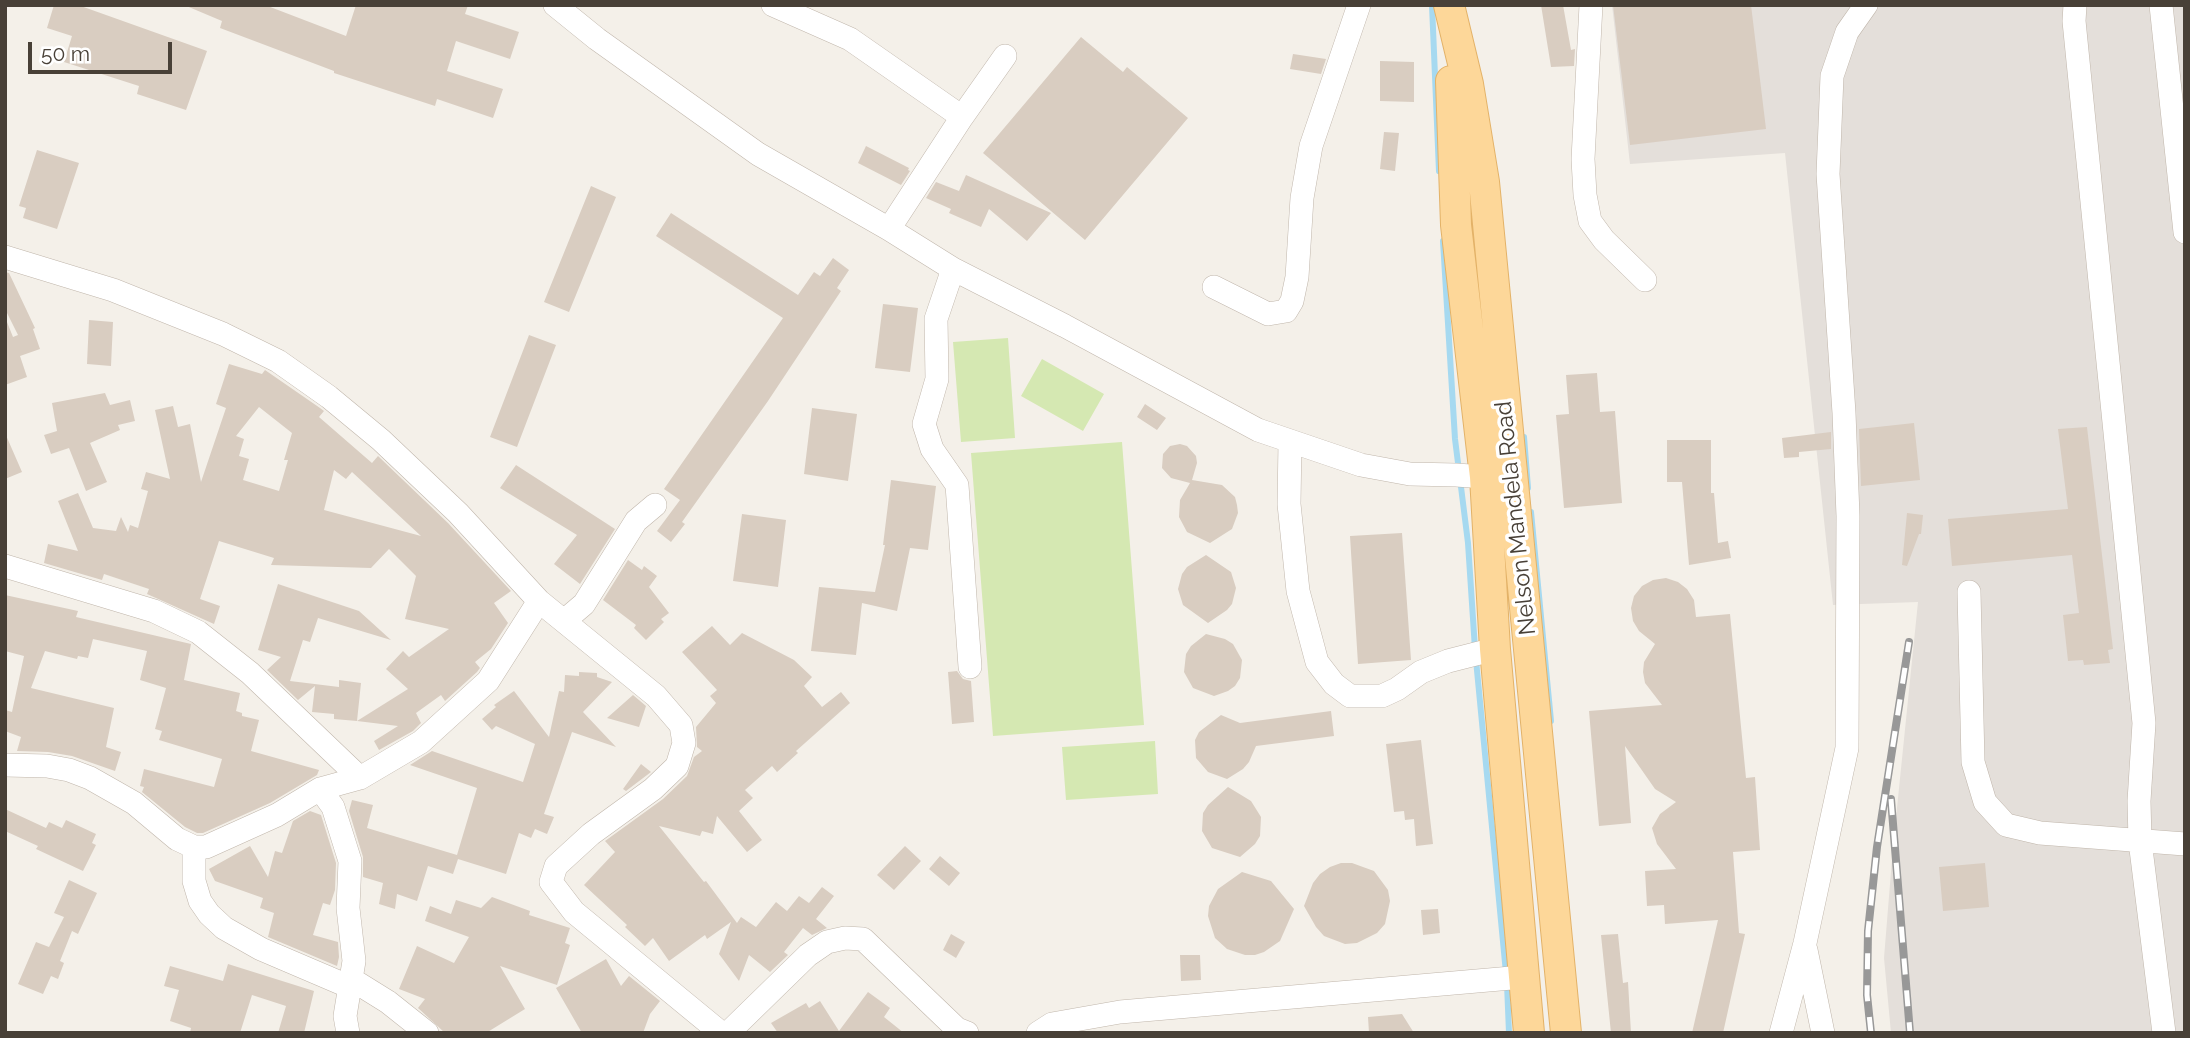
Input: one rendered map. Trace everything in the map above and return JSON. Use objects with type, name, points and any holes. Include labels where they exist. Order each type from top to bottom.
[{"type":"main road","name":"Nelson Mandela Road","points":[[1449,5],[1468,84],[1483,182],[1499,478],[1566,1033]]},
{"type":"main road","name":"Nelson Mandela Road","points":[[1499,478],[1495,649],[1529,1033]]},
{"type":"street","points":[[555,5],[597,39],[758,154],[890,229],[953,269],[1246,424],[1290,442],[1361,465],[1410,474],[1499,478]]},
{"type":"street","points":[[773,5],[850,39],[962,117]]},
{"type":"street","points":[[1214,287],[1268,314],[1286,311],[1292,301],[1297,277],[1302,198],[1311,146],[1359,5]]},
{"type":"street","points":[[1591,5],[1583,159],[1590,221],[1604,240],[1645,280]]},
{"type":"street","points":[[1781,1033],[1805,943],[1847,748],[1848,516],[1828,174],[1832,76],[1847,32],[1866,5]]},
{"type":"street","points":[[2075,5],[2074,21],[2144,723],[2139,801],[2140,841],[2164,1033]]},
{"type":"street","points":[[2161,5],[2185,232]]},
{"type":"street","points":[[890,229],[1005,56]]},
{"type":"street","points":[[5,257],[113,290],[223,334],[278,361],[329,397],[381,440],[458,513],[539,601],[656,696],[681,725],[684,743],[677,766],[653,789],[591,834],[556,866],[551,882],[574,912],[721,1033]]},
{"type":"street","points":[[953,269],[936,319],[937,380],[924,424],[932,449],[957,485],[970,667]]},
{"type":"street","points":[[1290,442],[1289,504],[1298,591],[1317,662],[1334,684],[1350,696],[1382,696],[1422,672],[1448,661],[1495,649]]},
{"type":"street","points":[[564,621],[584,604],[636,521],[655,505]]},
{"type":"street","points":[[5,566],[154,611],[198,632],[250,673],[360,778]]},
{"type":"street","points":[[1969,592],[1973,762],[1985,802],[2006,825],[2040,833],[2185,844]]},
{"type":"street","points":[[5,765],[47,766],[90,778],[134,803],[177,839],[194,847],[206,847],[277,815],[320,789],[360,778],[421,742],[488,681],[539,601]]},
{"type":"street","points":[[320,789],[333,807],[350,861],[348,908],[354,961],[345,1016],[348,1033]]},
{"type":"street","points":[[194,847],[194,881],[200,901],[224,928],[261,949],[350,983],[388,1002],[428,1033]]},
{"type":"street","points":[[728,1033],[808,956],[827,942],[845,938],[863,939],[957,1029],[967,1033]]},
{"type":"street","points":[[1805,943],[1823,1033]]},
{"type":"street","points":[[1038,1033],[1052,1024],[1120,1013],[1523,977]]},
{"type":"shaded area","points":[[1612,5],[2185,5],[2185,1033],[1891,1033],[1884,958],[1918,602],[1833,605],[1785,153],[1630,164]]},
{"type":"green space","points":[[1008,338],[1015,438],[961,442],[953,342]]},
{"type":"green space","points":[[1042,359],[1104,394],[1083,431],[1021,396]]},
{"type":"green space","points":[[1122,442],[1144,725],[993,736],[971,453]]},
{"type":"green space","points":[[1155,741],[1158,794],[1066,800],[1062,747]]},
{"type":"building","points":[[54,5],[78,5],[207,51],[186,110],[137,94],[139,86],[64,62],[72,36],[47,28]]},
{"type":"building","points":[[184,5],[265,5],[346,36],[356,5],[468,5],[465,14],[519,32],[510,59],[456,41],[447,71],[503,89],[493,118],[437,99],[435,106],[334,73],[220,28],[222,21]]},
{"type":"building","points":[[1541,5],[1563,5],[1571,50],[1575,49],[1574,66],[1551,67]]},
{"type":"building","points":[[1613,5],[1751,5],[1766,129],[1630,145]]},
{"type":"building","points":[[1081,37],[1123,72],[1127,67],[1188,118],[1085,240],[983,153]]},
{"type":"building","points":[[1293,54],[1326,59],[1321,74],[1290,69]]},
{"type":"building","points":[[1380,61],[1414,62],[1414,102],[1380,101]]},
{"type":"building","points":[[1384,132],[1399,133],[1395,171],[1380,169]]},
{"type":"building","points":[[866,146],[909,168],[910,171],[901,185],[858,163]]},
{"type":"building","points":[[37,150],[79,163],[57,229],[23,218],[26,208],[19,206]]},
{"type":"building","points":[[966,175],[1051,213],[1027,241],[989,209],[981,227],[949,213],[951,209],[926,198],[936,182],[959,191]]},
{"type":"building","points":[[591,186],[616,197],[569,312],[544,302]]},
{"type":"building","points":[[671,213],[798,295],[814,272],[820,276],[833,258],[849,270],[837,288],[841,291],[768,401],[682,522],[685,524],[671,542],[657,531],[680,500],[664,489],[783,318],[656,236]]},
{"type":"building","points":[[5,272],[9,273],[35,328],[33,329],[40,349],[20,356],[27,377],[5,385],[5,323],[7,322],[13,337],[18,335],[5,309]]},
{"type":"building","points":[[883,304],[918,308],[910,372],[875,368]]},
{"type":"building","points":[[89,320],[113,322],[111,366],[87,364]]},
{"type":"building","points":[[529,335],[556,345],[517,447],[490,437]]},
{"type":"building","points":[[229,364],[262,374],[265,370],[324,411],[319,417],[372,463],[378,456],[448,523],[511,591],[494,603],[508,623],[491,649],[475,662],[480,668],[477,672],[445,701],[441,695],[416,713],[421,723],[413,731],[379,750],[374,741],[398,726],[357,721],[408,689],[386,669],[403,651],[409,657],[449,629],[405,619],[416,576],[389,549],[371,568],[271,565],[274,558],[219,541],[200,599],[220,606],[214,624],[147,594],[149,589],[104,574],[102,580],[44,563],[48,544],[78,551],[58,501],[78,493],[93,528],[116,531],[121,517],[128,532],[130,525],[138,528],[148,491],[141,489],[146,472],[170,479],[155,410],[173,406],[178,427],[190,424],[201,482],[226,408],[216,404]],"holes":[[[259,407],[292,433],[279,491],[243,480],[249,459],[239,456],[244,439],[236,436]],[[334,470],[346,479],[352,472],[421,536],[324,510]]]},
{"type":"building","points":[[1597,373],[1600,412],[1615,411],[1622,503],[1564,508],[1556,415],[1569,414],[1566,375]]},
{"type":"building","points":[[105,393],[110,405],[130,400],[135,421],[118,425],[120,430],[90,443],[107,482],[86,491],[69,448],[51,454],[44,435],[57,431],[52,403]]},
{"type":"building","points":[[1145,404],[1166,418],[1157,430],[1137,417]]},
{"type":"building","points":[[812,408],[857,414],[848,481],[804,474]]},
{"type":"building","points":[[1914,423],[1920,480],[1861,486],[1859,429]]},
{"type":"building","points":[[2087,427],[2113,649],[2108,650],[2110,663],[2084,665],[2083,660],[2068,661],[2063,615],[2079,613],[2072,555],[1952,566],[1948,519],[2068,509],[2058,429]]},
{"type":"building","points":[[1831,432],[1831,449],[1799,452],[1799,457],[1784,458],[1782,438]]},
{"type":"building","points":[[5,433],[22,472],[5,479]]},
{"type":"building","points":[[1667,440],[1711,440],[1711,493],[1714,493],[1718,543],[1728,541],[1731,558],[1689,565],[1682,482],[1667,482]]},
{"type":"building","points":[[1170,446],[1187,446],[1196,456],[1197,463],[1192,480],[1222,485],[1235,497],[1238,513],[1232,529],[1210,543],[1187,532],[1179,517],[1180,500],[1190,483],[1171,478],[1162,468],[1163,454]]},
{"type":"building","points":[[516,465],[615,529],[580,584],[554,564],[577,535],[500,488]]},
{"type":"building","points":[[891,480],[936,486],[928,550],[910,548],[897,611],[862,603],[856,655],[811,651],[819,587],[875,592],[885,545]]},
{"type":"building","points":[[1907,513],[1923,515],[1921,534],[1907,566],[1902,565]]},
{"type":"building","points":[[742,514],[786,520],[778,587],[733,581]]},
{"type":"building","points":[[1402,533],[1411,660],[1358,664],[1350,536]]},
{"type":"building","points":[[1206,555],[1231,572],[1236,588],[1232,604],[1208,623],[1183,605],[1178,589],[1187,567]]},
{"type":"building","points":[[628,560],[642,570],[644,566],[657,576],[649,587],[669,613],[661,619],[664,622],[646,640],[634,628],[636,625],[603,600]]},
{"type":"building","points":[[1666,578],[1687,589],[1694,600],[1696,617],[1730,614],[1746,778],[1755,777],[1760,850],[1733,852],[1739,933],[1745,934],[1723,1033],[1692,1033],[1718,920],[1665,924],[1664,905],[1647,906],[1645,871],[1676,869],[1657,844],[1652,828],[1660,814],[1676,802],[1655,789],[1625,746],[1631,823],[1599,826],[1589,711],[1662,705],[1645,683],[1643,672],[1644,662],[1655,644],[1639,631],[1633,621],[1631,608],[1634,596],[1642,586],[1653,580]]},
{"type":"building","points":[[278,584],[359,611],[391,640],[318,618],[310,642],[303,640],[290,681],[339,687],[339,680],[361,683],[357,721],[334,719],[334,714],[312,712],[315,686],[298,700],[267,670],[281,657],[258,650]]},
{"type":"building","points":[[5,595],[78,611],[76,617],[191,644],[184,680],[240,693],[236,711],[242,713],[242,716],[259,720],[251,751],[319,770],[317,775],[270,803],[203,833],[185,827],[142,792],[144,787],[140,786],[144,769],[214,787],[222,759],[159,740],[162,731],[155,729],[166,688],[140,680],[147,651],[93,639],[88,658],[78,656],[77,659],[45,651],[31,688],[114,708],[106,747],[121,752],[115,771],[72,756],[17,751],[21,737],[5,731],[5,710],[12,712],[24,656],[5,651]]},
{"type":"building","points":[[712,626],[730,645],[742,633],[794,660],[812,677],[804,686],[822,707],[841,692],[850,703],[796,751],[798,753],[777,772],[772,766],[745,790],[753,798],[739,811],[762,840],[747,852],[717,816],[713,834],[702,831],[700,836],[659,826],[704,882],[706,881],[737,923],[741,917],[756,927],[776,902],[787,911],[799,896],[809,903],[822,887],[834,896],[816,919],[827,928],[812,935],[803,928],[784,952],[788,955],[770,972],[749,955],[739,981],[719,954],[731,922],[707,939],[705,935],[669,961],[653,938],[645,946],[625,927],[627,925],[584,885],[615,852],[605,841],[663,799],[687,776],[694,757],[702,751],[697,747],[696,727],[716,703],[710,696],[717,690],[682,652]]},
{"type":"building","points":[[1206,634],[1233,644],[1242,660],[1240,678],[1235,686],[1214,696],[1193,688],[1184,672],[1186,654],[1191,646]]},
{"type":"building","points":[[957,671],[963,679],[971,681],[974,722],[952,724],[948,672]]},
{"type":"building","points":[[579,672],[597,673],[597,677],[612,682],[583,712],[616,747],[572,732],[544,814],[554,817],[547,834],[535,829],[531,838],[519,833],[506,874],[458,859],[453,874],[428,866],[417,901],[397,894],[395,909],[379,904],[383,883],[363,877],[363,857],[349,811],[352,800],[373,805],[367,828],[457,855],[477,788],[410,765],[432,751],[523,782],[535,744],[496,726],[492,730],[482,719],[496,707],[494,705],[514,691],[549,737],[559,691],[564,692],[565,675],[579,676]]},
{"type":"building","points":[[633,695],[646,706],[639,727],[607,718]]},
{"type":"building","points":[[1331,711],[1334,736],[1256,746],[1243,769],[1227,779],[1208,772],[1196,758],[1195,740],[1199,732],[1221,715],[1240,723]]},
{"type":"building","points":[[1421,740],[1433,844],[1416,846],[1414,819],[1405,820],[1404,811],[1394,812],[1386,744]]},
{"type":"building","points":[[641,764],[651,772],[626,791],[623,789]]},
{"type":"building","points":[[1228,787],[1251,801],[1261,817],[1260,836],[1240,857],[1212,848],[1202,831],[1203,813]]},
{"type":"building","points":[[5,809],[46,828],[49,822],[62,828],[66,820],[96,834],[92,843],[96,845],[83,871],[5,831]]},
{"type":"building","points":[[310,811],[321,815],[336,863],[335,890],[330,905],[323,903],[313,935],[338,942],[337,966],[268,937],[274,913],[260,908],[263,898],[215,881],[209,869],[250,846],[268,877],[275,851],[282,853],[293,821]]},
{"type":"building","points":[[905,846],[921,861],[894,890],[877,875]]},
{"type":"building","points":[[940,856],[960,873],[949,886],[929,869]]},
{"type":"building","points":[[1341,863],[1352,863],[1374,871],[1388,890],[1390,901],[1385,924],[1377,933],[1357,943],[1345,944],[1324,936],[1304,906],[1313,883],[1320,874]]},
{"type":"building","points":[[1985,863],[1989,907],[1943,911],[1939,867]]},
{"type":"building","points":[[1242,872],[1271,881],[1294,909],[1280,941],[1255,955],[1227,949],[1215,938],[1208,916],[1209,906],[1218,889]]},
{"type":"building","points":[[69,880],[97,893],[78,934],[72,931],[60,961],[64,963],[58,979],[51,976],[43,994],[18,984],[36,942],[49,947],[64,917],[54,913]]},
{"type":"building","points":[[492,897],[530,911],[529,915],[570,928],[565,943],[570,945],[557,985],[500,966],[525,1009],[486,1033],[445,1033],[418,1008],[425,999],[399,989],[417,946],[454,963],[469,937],[425,921],[430,906],[451,914],[456,900],[481,908]]},
{"type":"building","points":[[1438,909],[1440,933],[1423,935],[1421,910]]},
{"type":"building","points":[[951,934],[965,942],[956,958],[943,950]]},
{"type":"building","points":[[1618,934],[1623,983],[1628,982],[1631,1033],[1611,1033],[1601,935]]},
{"type":"building","points":[[1180,955],[1200,955],[1201,980],[1181,981]]},
{"type":"building","points":[[606,959],[621,986],[629,976],[660,1001],[650,1014],[643,1033],[582,1033],[556,988]]},
{"type":"building","points":[[228,964],[314,991],[304,1033],[278,1033],[286,1006],[252,995],[240,1033],[190,1033],[191,1028],[170,1021],[179,990],[164,986],[170,966],[223,981]]},
{"type":"building","points":[[868,992],[890,1008],[884,1017],[904,1033],[778,1033],[771,1023],[806,1003],[809,1008],[820,1001],[839,1031]]},
{"type":"building","points":[[1402,1014],[1414,1033],[1369,1033],[1368,1017]]},
{"type":"waterway","points":[[1432,5],[1439,171]]},
{"type":"waterway","points":[[1443,241],[1455,439],[1468,543],[1475,649]]},
{"type":"waterway","points":[[1524,437],[1528,488]]},
{"type":"waterway","points":[[1531,512],[1551,721]]},
{"type":"waterway","points":[[1476,660],[1506,973]]},
{"type":"waterway","points":[[1507,984],[1509,1033]]},
{"type":"railway","points":[[1871,1033],[1867,995],[1868,931],[1877,847],[1909,642]]},
{"type":"railway","points":[[1891,799],[1910,1033]]}]
